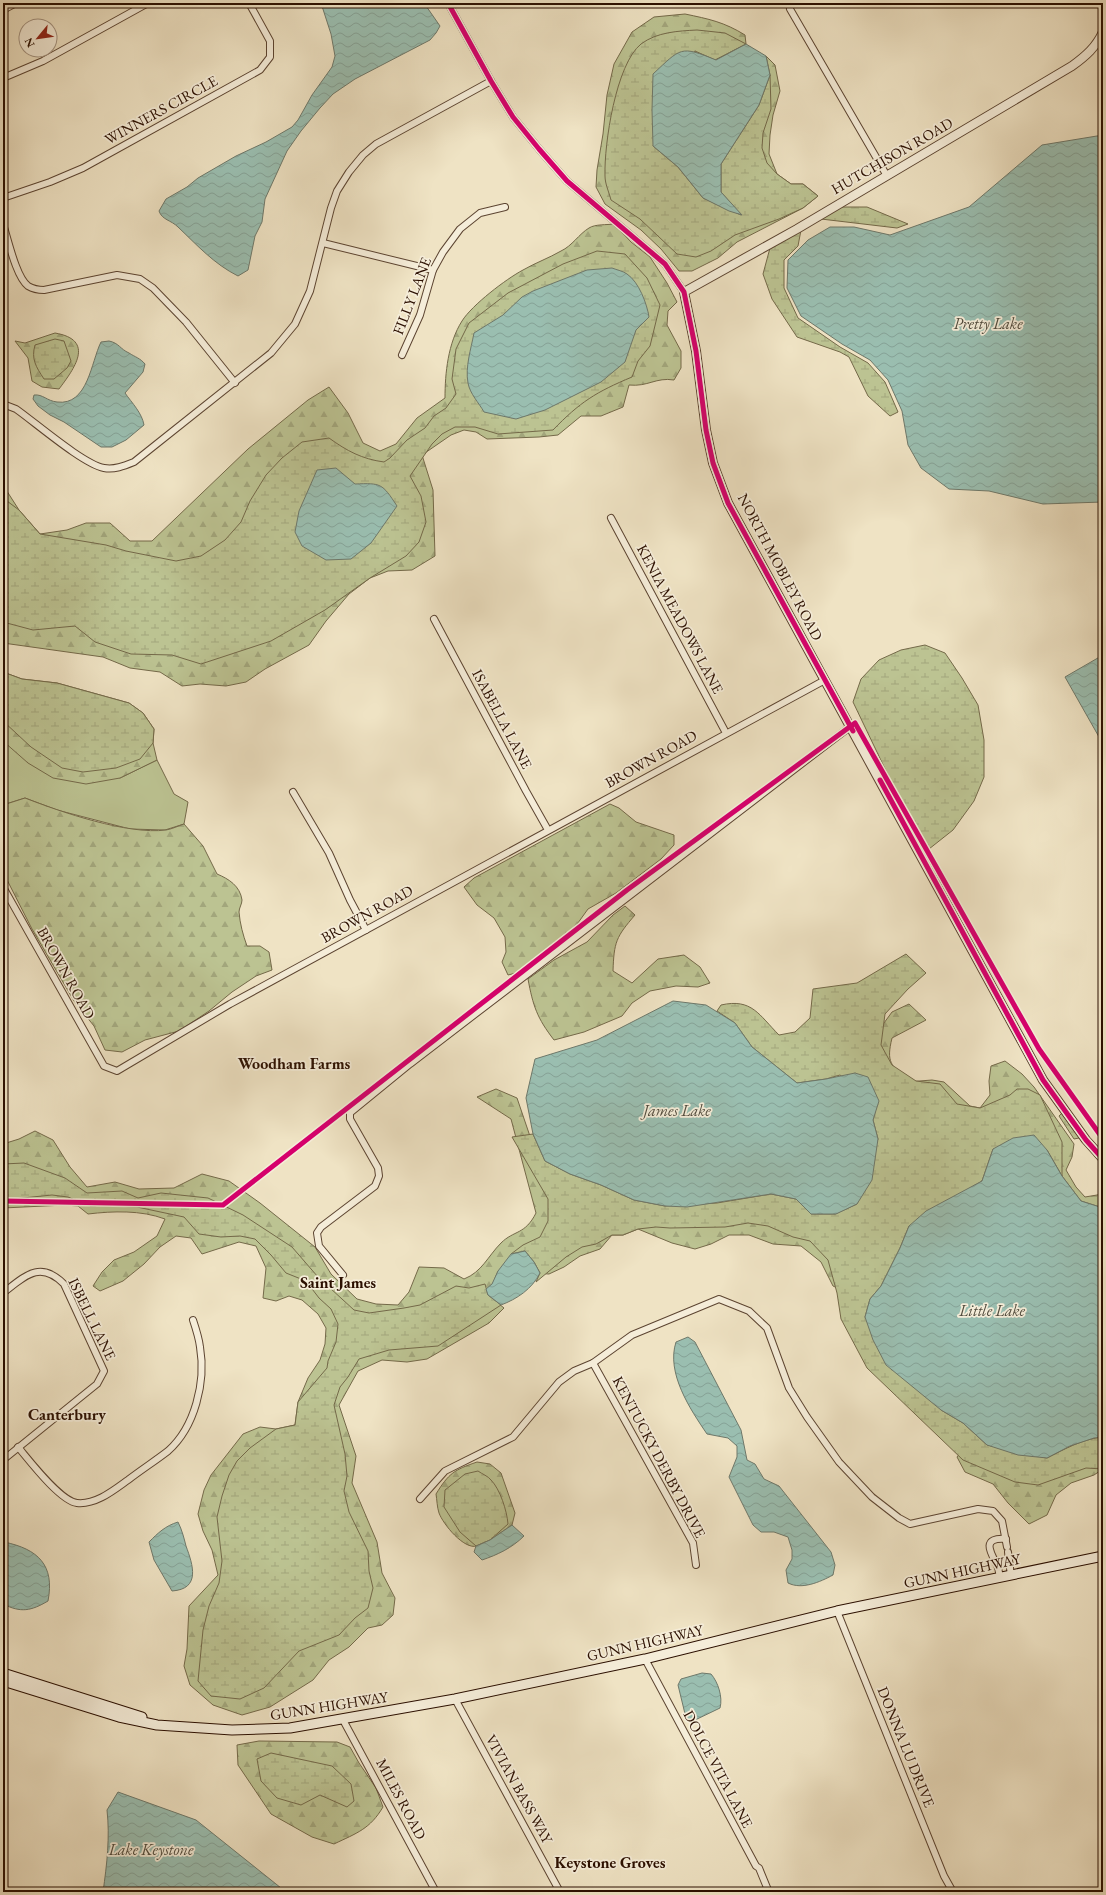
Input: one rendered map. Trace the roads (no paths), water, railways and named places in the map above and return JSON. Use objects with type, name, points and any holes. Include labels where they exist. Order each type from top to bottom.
[{"type":"main road","name":"GUNN HIGHWAY","points":[[3,1681],[119,1717],[157,1725],[259,1731],[290,1728],[455,1699],[645,1659],[837,1611],[1103,1556]]},
{"type":"main road","name":"GUNN HIGHWAY","points":[[3,1673],[134,1714],[190,1728]]},
{"type":"street","points":[[3,10],[16,3]]},
{"type":"street","points":[[3,78],[43,61],[148,3]]},
{"type":"street","name":"WINNERS CIRCLE","points":[[3,198],[50,182],[83,168],[260,70],[270,57],[270,41],[249,3]]},
{"type":"street","name":"NORTH MOBLEY ROAD","points":[[448,3],[491,81],[513,117],[567,181],[665,264],[684,292],[696,351],[706,430],[713,462],[728,503],[1043,1080],[1086,1140],[1103,1159]]},
{"type":"street","points":[[790,9],[887,176]]},
{"type":"street","name":"HUTCHISON ROAD","points":[[684,292],[887,176],[1072,66],[1087,56],[1097,44],[1103,32]]},
{"type":"street","points":[[3,404],[16,409],[87,462],[104,468],[119,468],[134,462],[271,353],[294,324],[310,291],[331,208],[338,191],[349,172],[363,155],[376,144],[491,81]]},
{"type":"street","name":"FILLY LANE","points":[[402,356],[420,315],[433,270],[443,252],[460,229],[480,213],[505,207]]},
{"type":"street","points":[[3,224],[20,276],[27,286],[44,290],[116,275],[140,279],[153,288],[186,322],[235,383]]},
{"type":"street","points":[[323,243],[433,270]]},
{"type":"street","name":"KENIA MEADOWS LANE","points":[[611,518],[726,733]]},
{"type":"street","name":"ISABELLA LANE","points":[[434,620],[526,792],[548,830]]},
{"type":"street","name":"BROWN ROAD","points":[[3,887],[104,1066],[117,1071],[230,1004],[825,680]]},
{"type":"street","points":[[343,1275],[319,1246],[317,1233],[322,1227],[375,1186],[379,1176],[378,1168],[350,1119],[350,1113],[466,1021],[851,726]]},
{"type":"street","points":[[292,792],[329,854],[350,900],[366,930]]},
{"type":"street","name":"ISBELL LANE","points":[[3,1293],[23,1278],[41,1270],[55,1274],[64,1284],[104,1371],[98,1384],[3,1460]]},
{"type":"street","points":[[420,1499],[445,1471],[513,1437],[559,1382],[574,1371],[593,1363],[632,1335],[718,1299],[749,1312],[767,1328],[789,1388],[807,1417],[839,1462],[872,1497],[899,1518],[910,1524],[978,1509],[993,1511],[1002,1521],[1011,1576]]},
{"type":"street","points":[[18,1447],[58,1493],[76,1503],[99,1500],[116,1489],[168,1450],[180,1437],[189,1423],[198,1398],[201,1373],[200,1347],[193,1320]]},
{"type":"street","name":"KENTUCKY DERBY DRIVE","points":[[593,1363],[693,1543],[696,1565]]},
{"type":"street","points":[[1000,1578],[998,1566],[989,1550],[989,1545],[996,1540],[1006,1539]]},
{"type":"street","name":"DONNA LU DRIVE","points":[[837,1611],[944,1876],[953,1892]]},
{"type":"street","name":"DOLCE VITA LANE","points":[[645,1659],[756,1866],[759,1868],[768,1890]]},
{"type":"street","name":"VIVIAN BASS WAY","points":[[455,1699],[560,1892]]},
{"type":"street","name":"MILES ROAD","points":[[342,1718],[436,1892]]},
{"type":"water","points":[[321,3],[424,3],[440,26],[430,40],[355,79],[333,94],[301,131],[287,151],[265,199],[262,222],[255,236],[248,270],[238,276],[213,260],[175,225],[164,218],[159,211],[166,199],[187,187],[198,178],[236,156],[266,142],[292,127],[298,120],[312,95],[332,67],[335,56],[331,34]]},
{"type":"water","points":[[746,44],[766,56],[770,75],[759,105],[721,164],[721,192],[742,215],[729,211],[703,198],[678,167],[653,146],[652,110],[653,74],[676,54],[688,51],[695,52],[716,60]]},
{"type":"water","name":"Pretty Lake","points":[[1103,135],[1103,502],[1043,504],[989,491],[949,489],[921,468],[908,445],[902,411],[888,380],[870,360],[842,344],[801,316],[787,288],[788,260],[808,240],[830,227],[854,227],[890,235],[969,207],[1042,145]]},
{"type":"water","points":[[612,268],[622,271],[635,282],[644,300],[649,317],[636,330],[625,362],[601,382],[545,410],[516,419],[484,412],[469,387],[467,377],[474,333],[503,315],[522,297],[533,291],[587,270]]},
{"type":"water","points":[[109,341],[115,343],[145,364],[143,372],[125,393],[139,412],[144,425],[126,440],[112,447],[101,447],[64,422],[50,415],[38,406],[33,399],[34,395],[37,395],[57,402],[67,401],[76,397],[87,381],[101,342]]},
{"type":"water","points":[[336,468],[355,484],[376,484],[380,486],[388,493],[397,506],[371,543],[351,559],[326,560],[302,546],[295,532],[299,511],[317,470]]},
{"type":"water","points":[[1103,655],[1103,744],[1065,677]]},
{"type":"water","name":"James Lake","points":[[673,1001],[706,1005],[735,1023],[752,1047],[797,1083],[855,1073],[868,1077],[879,1101],[873,1120],[878,1139],[872,1180],[857,1204],[836,1214],[811,1214],[796,1199],[771,1194],[687,1207],[665,1206],[634,1200],[601,1185],[570,1174],[545,1161],[533,1134],[526,1098],[535,1059],[597,1040]]},
{"type":"water","name":"Little Lake","points":[[1034,1135],[1047,1150],[1062,1176],[1081,1201],[1103,1208],[1103,1437],[1094,1438],[1070,1446],[1047,1458],[1018,1455],[987,1445],[963,1423],[941,1410],[886,1365],[873,1340],[865,1317],[870,1299],[881,1286],[909,1226],[926,1211],[982,1181],[993,1149],[1013,1138]]},
{"type":"water","points":[[525,1251],[534,1262],[540,1273],[533,1284],[524,1293],[501,1305],[488,1295],[486,1289],[492,1284],[498,1271],[511,1254]]},
{"type":"water","points":[[688,1337],[695,1342],[741,1430],[747,1460],[755,1464],[764,1479],[779,1486],[831,1552],[835,1565],[833,1575],[811,1584],[799,1586],[788,1583],[786,1570],[792,1559],[792,1550],[788,1537],[774,1532],[761,1532],[753,1525],[729,1477],[737,1457],[737,1446],[728,1438],[707,1434],[681,1390],[674,1366],[674,1354],[676,1342]]},
{"type":"water","points":[[178,1522],[191,1561],[192,1575],[191,1581],[187,1586],[172,1591],[154,1560],[149,1542],[165,1528]]},
{"type":"water","points":[[512,1525],[524,1536],[509,1548],[482,1560],[474,1552],[476,1546],[490,1540]]},
{"type":"water","points":[[4,1542],[26,1549],[35,1554],[41,1561],[46,1568],[49,1578],[50,1588],[48,1601],[26,1610],[15,1609],[3,1604]]},
{"type":"water","points":[[702,1673],[711,1674],[716,1681],[721,1704],[720,1708],[693,1721],[686,1718],[678,1685],[681,1679]]},
{"type":"water","name":"Lake Keystone","points":[[118,1792],[196,1820],[286,1892],[103,1892],[108,1851],[107,1810]]},
{"type":"district","name":"Woodham Farms","points":[[294,1063]]},
{"type":"district","name":"Saint James","points":[[338,1282]]},
{"type":"district","name":"Canterbury","points":[[67,1414]]},
{"type":"district","name":"Keystone Groves","points":[[610,1862]]}]
